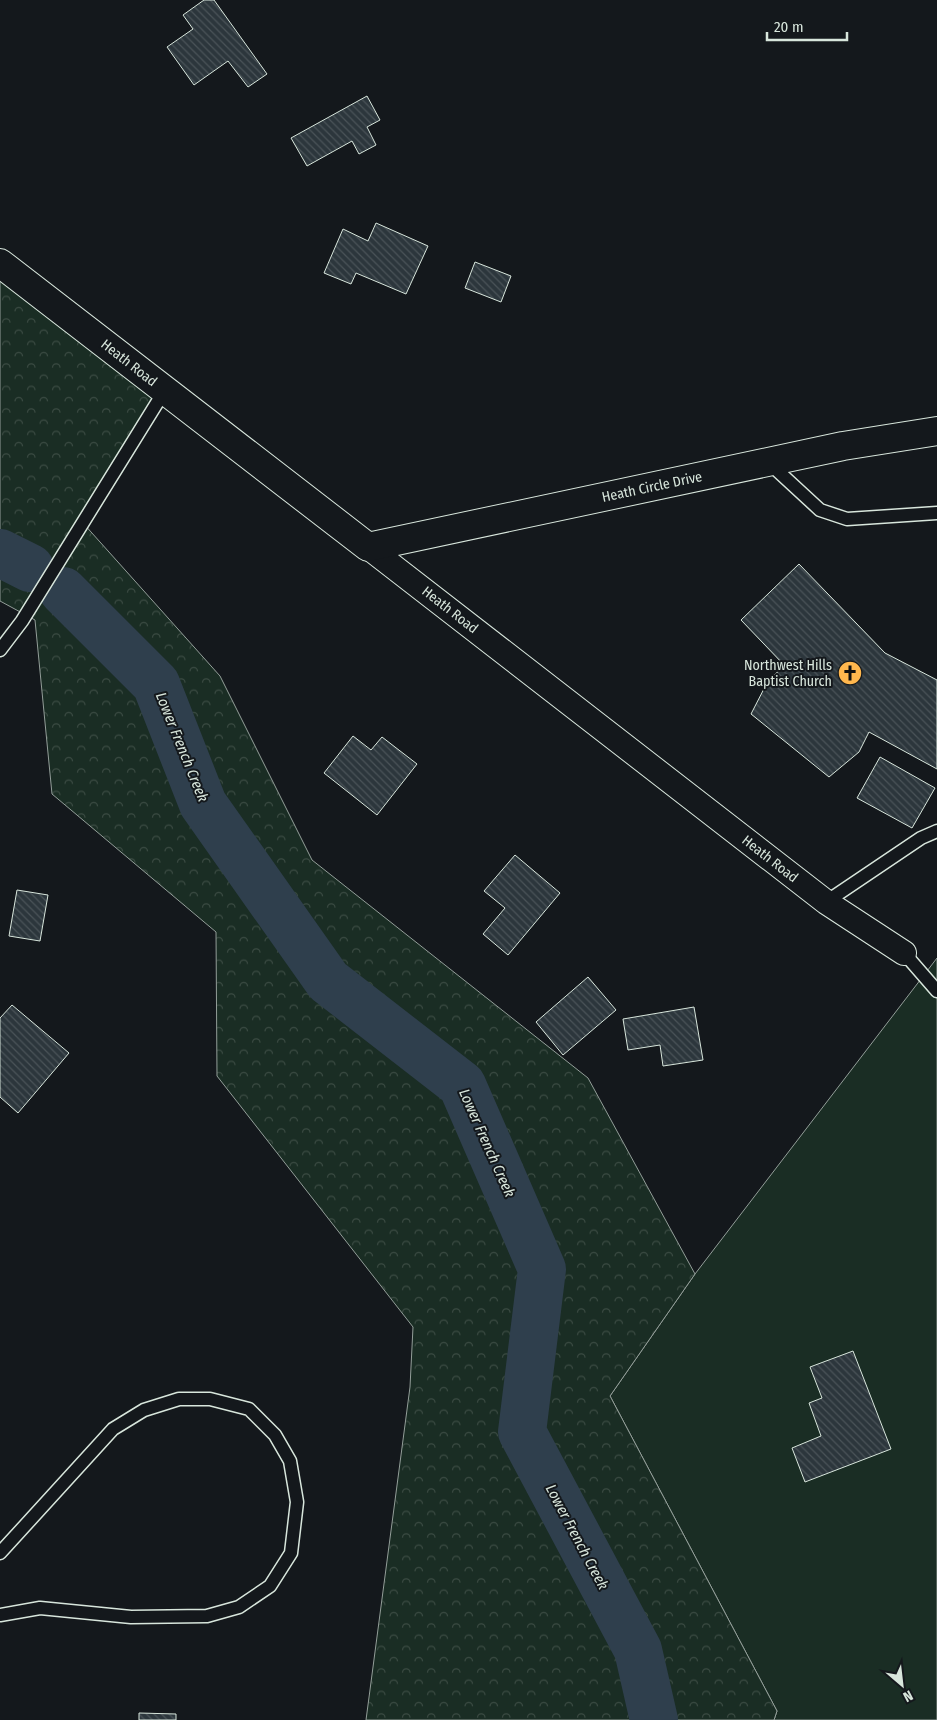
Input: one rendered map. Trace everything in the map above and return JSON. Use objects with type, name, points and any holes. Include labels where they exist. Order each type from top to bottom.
[{"type":"street","name":"Heath Road","points":[[0,263],[826,902],[904,953]]},
{"type":"street","name":"Heath Circle Drive","points":[[368,547],[843,446],[937,431]]},
{"type":"lane","points":[[0,650],[22,621],[165,390]]},
{"type":"lane","points":[[768,462],[820,510],[847,520],[937,513]]},
{"type":"lane","points":[[826,902],[922,838],[937,831]]},
{"type":"lane","points":[[904,953],[937,990]]},
{"type":"lane","points":[[0,1554],[113,1429],[144,1410],[179,1399],[210,1399],[249,1409],[275,1435],[290,1461],[297,1502],[290,1553],[270,1586],[239,1607],[207,1616],[131,1617],[40,1608],[0,1615]]},
{"type":"green space","points":[[0,263],[165,390],[83,523],[220,676],[312,860],[588,1078],[695,1274],[610,1396],[777,1711],[774,1720],[366,1720],[410,1387],[413,1327],[217,1076],[216,932],[52,794],[35,620],[0,601]]},
{"type":"green space","points":[[937,958],[937,1720],[774,1720],[777,1711],[610,1396],[695,1274]]},
{"type":"building","points":[[204,0],[214,0],[267,74],[248,87],[228,61],[194,85],[167,47],[193,29],[183,15]]},
{"type":"building","points":[[367,96],[380,120],[367,127],[376,145],[359,154],[352,141],[307,166],[291,138]]},
{"type":"building","points":[[376,223],[428,246],[406,294],[356,273],[351,284],[324,273],[343,229],[368,241]]},
{"type":"building","points":[[475,262],[511,276],[501,302],[465,288]]},
{"type":"building","name":"Northwest Hills Baptist Church","points":[[799,564],[885,653],[937,680],[937,769],[869,732],[859,752],[829,777],[751,714],[769,679],[785,666],[741,620]]},
{"type":"building","points":[[353,736],[371,750],[382,737],[417,764],[377,815],[324,773]]},
{"type":"building","points":[[880,757],[935,788],[912,828],[857,798]]},
{"type":"building","points":[[515,855],[560,893],[508,955],[483,934],[505,908],[484,891]]},
{"type":"building","points":[[17,890],[48,895],[40,941],[9,936]]},
{"type":"building","points":[[588,977],[616,1010],[563,1055],[536,1022]]},
{"type":"building","points":[[12,1005],[69,1053],[18,1113],[0,1097],[0,1018]]},
{"type":"building","points":[[694,1007],[703,1060],[663,1066],[660,1045],[628,1050],[623,1019]]},
{"type":"building","points":[[853,1351],[891,1449],[805,1482],[792,1448],[821,1436],[809,1403],[822,1398],[810,1367]]},
{"type":"building","points":[[139,1713],[176,1714],[176,1720],[139,1720]]},
{"type":"waterway","name":"Lower French Creek","points":[[0,553],[30,568]]},
{"type":"waterway","name":"Lower French Creek","points":[[63,591],[156,684],[203,804],[328,981],[462,1085],[542,1269],[522,1432],[638,1650],[654,1720]]},
{"type":"place","name":"Northwest Hills Baptist Church","points":[[850,673]]}]
